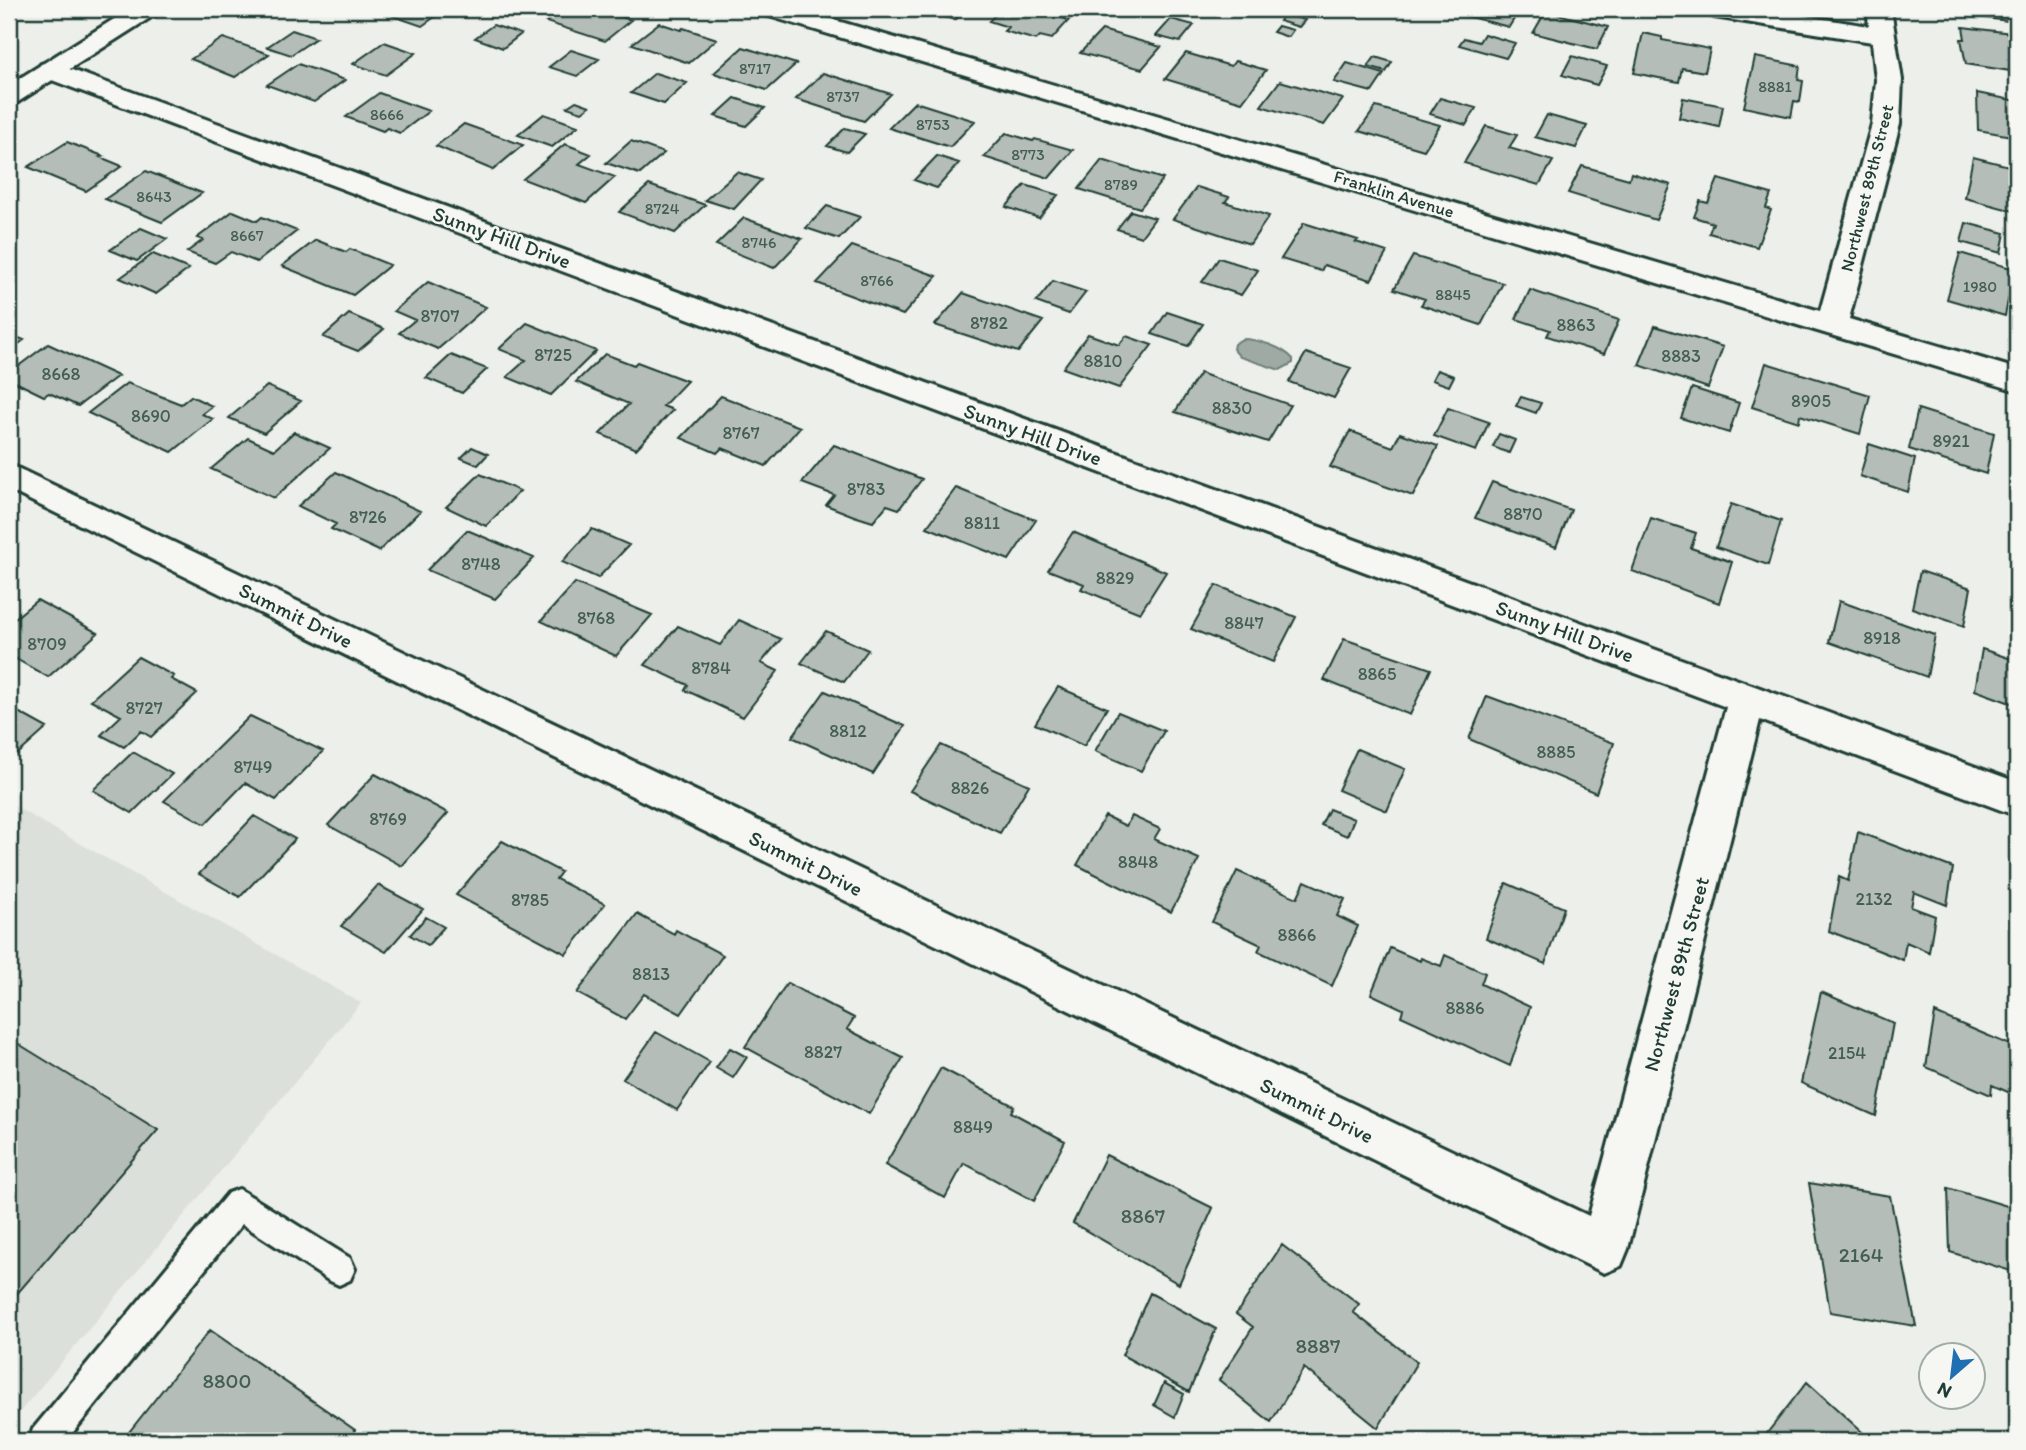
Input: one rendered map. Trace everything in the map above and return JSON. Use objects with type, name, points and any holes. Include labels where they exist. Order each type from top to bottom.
[{"type":"street","points":[[9,96],[146,9]]},
{"type":"street","name":"Franklin Avenue","points":[[771,9],[2017,380]]},
{"type":"street","points":[[1714,9],[1882,22]]},
{"type":"street","name":"Northwest 89th Street","points":[[1832,324],[1891,98],[1882,22]]},
{"type":"street","name":"Sunny Hill Drive","points":[[50,70],[2017,799]]},
{"type":"street","name":"Summit Drive","points":[[9,476],[1604,1249]]},
{"type":"street","name":"Northwest 89th Street","points":[[1604,1249],[1747,698]]},
{"type":"lane","points":[[45,1441],[239,1205],[339,1269]]},
{"type":"shaded area","points":[[1242,339],[1276,347],[1289,355],[1293,363],[1280,370],[1240,357],[1233,349],[1234,344]]},
{"type":"shaded area","points":[[9,803],[361,1003],[9,1425]]},
{"type":"building","points":[[403,9],[446,9],[422,26],[393,16]]},
{"type":"building","points":[[564,9],[596,9],[631,20],[605,41],[546,22]]},
{"type":"building","points":[[966,9],[955,20],[925,11]]},
{"type":"building","points":[[1001,9],[1029,9],[1069,20],[1052,39],[1040,36],[1036,40],[1004,31],[1008,27],[989,21]]},
{"type":"building","points":[[1439,9],[1520,9],[1509,27]]},
{"type":"building","points":[[1952,9],[2017,9],[2017,22],[1954,14]]},
{"type":"building","points":[[1546,11],[1608,27],[1597,49],[1533,33]]},
{"type":"building","points":[[1284,14],[1305,20],[1299,27],[1279,21]]},
{"type":"building","points":[[1171,19],[1194,25],[1180,42],[1156,36]]},
{"type":"building","points":[[659,23],[717,39],[689,63],[632,44]]},
{"type":"building","points":[[493,25],[521,34],[503,48],[475,38]]},
{"type":"building","points":[[1278,26],[1293,30],[1288,37],[1273,32]]},
{"type":"building","points":[[1963,27],[2011,33],[2017,55],[2017,72],[1966,64],[1961,39],[1965,39]]},
{"type":"building","points":[[292,30],[316,38],[291,55],[267,47]]},
{"type":"building","points":[[1102,30],[1161,47],[1142,69],[1080,53]]},
{"type":"building","points":[[1643,33],[1662,37],[1662,40],[1710,49],[1705,72],[1682,68],[1679,82],[1634,73]]},
{"type":"building","points":[[1484,34],[1515,43],[1506,58],[1459,45],[1464,38],[1479,42]]},
{"type":"building","points":[[223,38],[269,54],[235,77],[191,59]]},
{"type":"building","points":[[384,42],[416,53],[386,75],[353,64]]},
{"type":"building","points":[[743,47],[796,64],[767,90],[714,73]]},
{"type":"building","points":[[571,50],[599,59],[577,76],[549,67]]},
{"type":"building","points":[[1186,53],[1231,66],[1235,61],[1266,70],[1242,102],[1165,79]]},
{"type":"building","points":[[1572,56],[1607,66],[1597,85],[1562,75]]},
{"type":"building","points":[[1375,57],[1392,62],[1386,72],[1368,67]]},
{"type":"building","points":[[1755,57],[1800,66],[1798,80],[1803,81],[1800,102],[1794,101],[1791,117],[1744,107]]},
{"type":"building","points":[[1347,63],[1384,74],[1372,92],[1334,82]]},
{"type":"building","points":[[298,64],[345,80],[314,102],[267,85]]},
{"type":"building","points":[[655,73],[687,83],[664,104],[631,93]]},
{"type":"building","points":[[823,73],[891,94],[864,121],[796,99]]},
{"type":"building","points":[[1280,81],[1343,99],[1324,125],[1261,106]]},
{"type":"building","points":[[379,93],[429,111],[400,133],[387,128],[383,131],[346,117]]},
{"type":"building","points":[[1977,93],[2017,101],[2017,137],[1978,130]]},
{"type":"building","points":[[735,98],[765,108],[746,126],[715,116]]},
{"type":"building","points":[[1440,98],[1476,108],[1466,125],[1430,114]]},
{"type":"building","points":[[1683,98],[1723,106],[1719,127],[1679,118]]},
{"type":"building","points":[[576,101],[590,106],[582,112],[567,107]]},
{"type":"building","points":[[915,102],[975,121],[950,147],[889,128]]},
{"type":"building","points":[[1376,107],[1440,125],[1424,150],[1359,131]]},
{"type":"building","points":[[544,114],[578,126],[552,147],[518,135]]},
{"type":"building","points":[[1547,115],[1587,126],[1576,148],[1535,137]]},
{"type":"building","points":[[464,124],[523,145],[493,170],[436,146]]},
{"type":"building","points":[[1486,126],[1517,135],[1509,148],[1553,161],[1539,185],[1464,163]]},
{"type":"building","points":[[845,128],[865,134],[847,152],[827,146]]},
{"type":"building","points":[[1006,133],[1073,150],[1049,178],[984,157]]},
{"type":"building","points":[[631,141],[664,153],[640,174],[606,163]]},
{"type":"building","points":[[67,142],[122,166],[86,191],[28,167]]},
{"type":"building","points":[[565,144],[591,154],[579,164],[615,177],[586,203],[523,179]]},
{"type":"building","points":[[937,156],[959,163],[937,188],[914,180]]},
{"type":"building","points":[[1973,157],[2017,168],[2017,212],[1965,198]]},
{"type":"building","points":[[1102,160],[1163,179],[1140,208],[1079,189]]},
{"type":"building","points":[[1582,166],[1629,179],[1631,173],[1671,185],[1656,220],[1568,193]]},
{"type":"building","points":[[146,171],[202,193],[162,222],[105,199]]},
{"type":"building","points":[[737,172],[761,180],[734,209],[705,200]]},
{"type":"building","points":[[1718,179],[1771,194],[1766,208],[1771,210],[1757,247],[1709,233],[1713,223],[1694,217],[1700,201],[1708,203]]},
{"type":"building","points":[[649,185],[705,205],[675,233],[619,212]]},
{"type":"building","points":[[1025,185],[1058,195],[1039,218],[1006,207]]},
{"type":"building","points":[[1197,187],[1229,197],[1225,202],[1269,216],[1250,244],[1173,219]]},
{"type":"building","points":[[827,206],[860,217],[839,239],[806,228]]},
{"type":"building","points":[[233,211],[257,221],[262,217],[297,231],[257,262],[231,252],[215,263],[187,252],[203,240],[197,238]]},
{"type":"building","points":[[1131,211],[1155,218],[1141,237],[1117,229]]},
{"type":"building","points":[[744,218],[802,239],[774,268],[716,245]]},
{"type":"building","points":[[1304,223],[1387,252],[1371,280],[1324,265],[1321,271],[1281,259]]},
{"type":"building","points":[[1966,223],[2005,233],[2001,253],[1961,242]]},
{"type":"building","points":[[141,228],[167,239],[137,261],[110,250]]},
{"type":"building","points":[[316,240],[346,252],[350,249],[390,265],[353,295],[282,266]]},
{"type":"building","points":[[852,246],[937,276],[903,315],[817,283]]},
{"type":"building","points":[[1960,253],[2014,269],[2005,316],[1947,299]]},
{"type":"building","points":[[153,254],[189,269],[156,294],[120,278]]},
{"type":"building","points":[[1413,256],[1503,283],[1481,325],[1421,305],[1425,299],[1394,289]]},
{"type":"building","points":[[1219,258],[1258,270],[1241,295],[1202,282]]},
{"type":"building","points":[[1053,281],[1086,292],[1069,314],[1036,302]]},
{"type":"building","points":[[428,282],[486,307],[438,349],[399,333],[415,320],[394,311]]},
{"type":"building","points":[[1530,290],[1619,320],[1604,354],[1547,336],[1550,330],[1516,319]]},
{"type":"building","points":[[963,293],[1043,321],[1018,352],[935,325]]},
{"type":"building","points":[[1167,312],[1203,324],[1188,346],[1152,334]]},
{"type":"building","points":[[349,314],[384,329],[358,351],[323,337]]},
{"type":"building","points":[[527,323],[596,351],[551,395],[507,377],[526,360],[499,349]]},
{"type":"building","points":[[1655,326],[1723,347],[1708,388],[1639,365]]},
{"type":"building","points":[[9,334],[24,340],[9,351]]},
{"type":"building","points":[[1088,334],[1119,345],[1126,336],[1152,345],[1119,388],[1063,368]]},
{"type":"building","points":[[48,344],[118,376],[78,406],[49,393],[44,396],[9,379],[9,373]]},
{"type":"building","points":[[1306,353],[1351,368],[1334,398],[1289,382]]},
{"type":"building","points":[[605,354],[634,365],[637,362],[687,381],[663,406],[673,410],[636,449],[600,434],[629,404],[576,382]]},
{"type":"building","points":[[451,355],[487,369],[462,393],[426,378]]},
{"type":"building","points":[[1766,363],[1870,395],[1860,434],[1800,415],[1799,422],[1752,407]]},
{"type":"building","points":[[1437,370],[1454,376],[1449,386],[1432,380]]},
{"type":"building","points":[[1200,373],[1290,405],[1268,442],[1175,412]]},
{"type":"building","points":[[127,383],[181,404],[191,396],[212,406],[202,414],[213,419],[172,452],[88,413]]},
{"type":"building","points":[[267,386],[301,401],[264,433],[229,418]]},
{"type":"building","points":[[1692,388],[1739,403],[1729,433],[1681,418]]},
{"type":"building","points":[[721,396],[800,427],[766,466],[722,448],[717,453],[681,438]]},
{"type":"building","points":[[1521,397],[1541,403],[1536,413],[1516,406]]},
{"type":"building","points":[[1448,408],[1489,422],[1476,451],[1434,436]]},
{"type":"building","points":[[1918,409],[1994,433],[1986,474],[1909,449]]},
{"type":"building","points":[[1350,431],[1393,447],[1400,433],[1438,446],[1413,496],[1330,467]]},
{"type":"building","points":[[294,432],[330,448],[274,498],[211,469],[248,438],[274,450]]},
{"type":"building","points":[[1499,434],[1515,440],[1509,453],[1493,447]]},
{"type":"building","points":[[1869,444],[1915,459],[1908,492],[1860,476]]},
{"type":"building","points":[[834,445],[922,479],[899,509],[887,505],[873,522],[854,516],[826,505],[834,495],[802,483]]},
{"type":"building","points":[[472,447],[488,454],[478,465],[461,458]]},
{"type":"building","points":[[336,472],[420,511],[379,551],[331,529],[336,524],[298,506]]},
{"type":"building","points":[[480,474],[520,491],[486,526],[446,507]]},
{"type":"building","points":[[1492,482],[1571,510],[1556,547],[1475,518]]},
{"type":"building","points":[[956,488],[1036,520],[1009,560],[927,527]]},
{"type":"building","points":[[1731,504],[1781,521],[1768,565],[1716,547]]},
{"type":"building","points":[[1651,518],[1696,533],[1691,548],[1732,562],[1719,603],[1632,571]]},
{"type":"building","points":[[592,529],[629,545],[598,578],[562,562]]},
{"type":"building","points":[[467,530],[534,558],[495,599],[427,570]]},
{"type":"building","points":[[1073,532],[1166,572],[1140,613],[1081,589],[1084,584],[1048,570]]},
{"type":"building","points":[[1920,571],[1971,588],[1964,626],[1912,608]]},
{"type":"building","points":[[575,583],[652,615],[616,656],[541,621]]},
{"type":"building","points":[[1216,585],[1296,617],[1273,662],[1191,629]]},
{"type":"building","points":[[37,600],[98,633],[48,677],[9,655],[9,623]]},
{"type":"building","points":[[1839,601],[1935,635],[1927,677],[1829,642]]},
{"type":"building","points":[[739,620],[781,639],[761,663],[778,671],[743,717],[685,690],[688,685],[645,665],[678,626],[720,645]]},
{"type":"building","points":[[826,631],[868,650],[844,682],[801,663]]},
{"type":"building","points":[[1344,639],[1431,669],[1410,715],[1324,680]]},
{"type":"building","points":[[1982,649],[2017,661],[2017,709],[2016,705],[1975,690]]},
{"type":"building","points":[[138,657],[174,676],[171,679],[197,693],[151,737],[141,731],[124,747],[101,735],[121,716],[91,700]]},
{"type":"building","points":[[1058,687],[1107,708],[1084,746],[1035,724]]},
{"type":"building","points":[[825,691],[905,726],[873,774],[792,737]]},
{"type":"building","points":[[1487,696],[1614,743],[1596,793],[1469,739]]},
{"type":"building","points":[[9,707],[47,728],[9,762]]},
{"type":"building","points":[[1118,712],[1164,731],[1141,771],[1095,751]]},
{"type":"building","points":[[250,716],[323,751],[276,800],[245,783],[205,824],[164,801]]},
{"type":"building","points":[[941,745],[1029,785],[1000,833],[910,791]]},
{"type":"building","points":[[1357,749],[1405,769],[1387,811],[1338,790]]},
{"type":"building","points":[[133,752],[172,774],[132,813],[93,790]]},
{"type":"building","points":[[375,774],[448,813],[402,866],[328,825]]},
{"type":"building","points":[[1329,809],[1354,819],[1347,836],[1321,825]]},
{"type":"building","points":[[254,816],[295,839],[240,897],[199,874]]},
{"type":"building","points":[[1105,816],[1126,826],[1132,816],[1160,829],[1154,839],[1199,859],[1171,912],[1077,865]]},
{"type":"building","points":[[1858,832],[1953,868],[1947,905],[1914,892],[1911,907],[1935,916],[1929,952],[1906,942],[1903,960],[1829,931],[1839,877],[1848,881]]},
{"type":"building","points":[[502,841],[561,872],[556,879],[605,904],[566,954],[456,895]]},
{"type":"building","points":[[1237,871],[1297,898],[1305,881],[1345,899],[1337,916],[1358,926],[1332,986],[1258,951],[1261,945],[1212,922]]},
{"type":"building","points":[[1506,883],[1564,908],[1545,964],[1486,938]]},
{"type":"building","points":[[378,885],[423,909],[386,952],[341,926]]},
{"type":"building","points":[[637,914],[674,934],[676,930],[723,955],[681,1014],[644,994],[625,1019],[577,993]]},
{"type":"building","points":[[426,917],[444,927],[428,945],[410,935]]},
{"type":"building","points":[[1390,948],[1420,961],[1421,958],[1441,966],[1445,955],[1485,973],[1481,984],[1530,1007],[1510,1066],[1401,1016],[1403,1009],[1371,994]]},
{"type":"building","points":[[787,983],[854,1018],[847,1029],[903,1058],[869,1114],[745,1047]]},
{"type":"building","points":[[1821,992],[1893,1023],[1876,1116],[1801,1083]]},
{"type":"building","points":[[1935,1013],[2017,1048],[2017,1096],[1992,1085],[1991,1095],[1926,1067]]},
{"type":"building","points":[[656,1032],[710,1062],[677,1110],[623,1079]]},
{"type":"building","points":[[9,1038],[158,1130],[9,1303]]},
{"type":"building","points":[[730,1048],[747,1057],[733,1078],[716,1068]]},
{"type":"building","points":[[941,1068],[1014,1106],[1011,1112],[1065,1141],[1034,1201],[964,1163],[945,1198],[885,1165]]},
{"type":"building","points":[[1106,1155],[1213,1208],[1179,1284],[1073,1223]]},
{"type":"building","points":[[1809,1183],[1890,1196],[1916,1326],[1830,1312]]},
{"type":"building","points":[[1948,1188],[2017,1209],[2017,1273],[1950,1252]]},
{"type":"building","points":[[1282,1245],[1359,1304],[1353,1312],[1417,1362],[1378,1428],[1304,1368],[1271,1422],[1219,1380],[1253,1327],[1236,1314]]},
{"type":"building","points":[[1150,1293],[1216,1329],[1189,1392],[1122,1355]]},
{"type":"building","points":[[210,1330],[355,1430],[347,1440],[349,1441],[122,1441]]},
{"type":"building","points":[[1807,1382],[1872,1441],[1761,1441]]},
{"type":"building","points":[[1164,1383],[1184,1394],[1175,1417],[1154,1405]]}]
